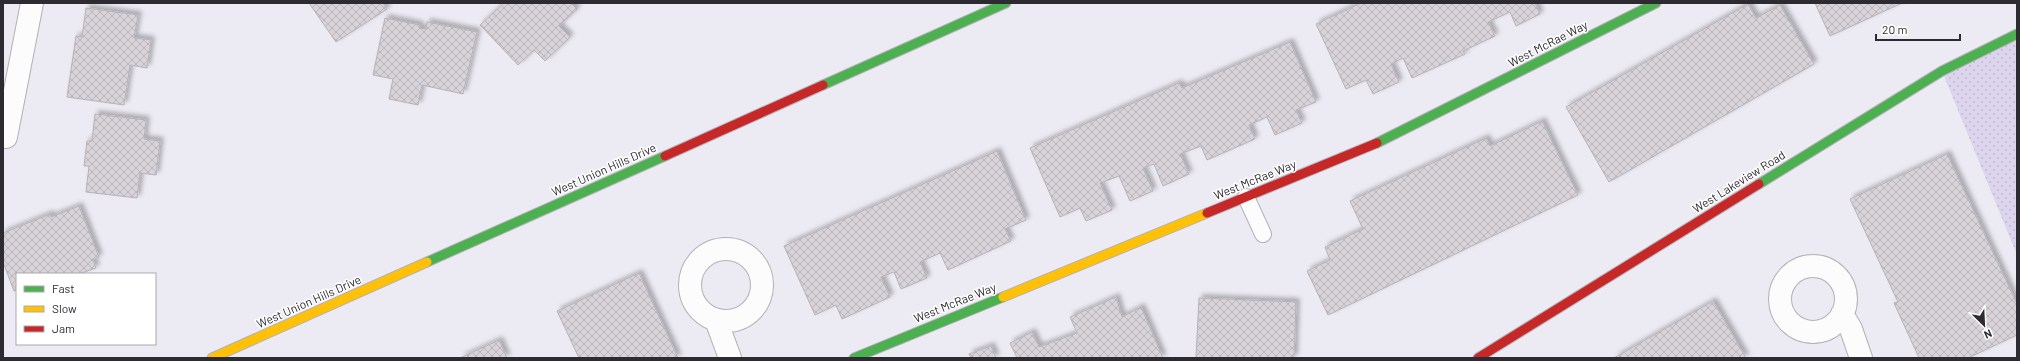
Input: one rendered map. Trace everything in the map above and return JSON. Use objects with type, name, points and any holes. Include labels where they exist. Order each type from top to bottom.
[{"type":"street","points":[[6,137],[32,3]]},
{"type":"street","name":"West Union Hills Drive","points":[[212,358],[1006,3]]},
{"type":"street","name":"West McRae Way","points":[[854,358],[1389,138],[1656,3]]},
{"type":"street","name":"West Lakeview Road","points":[[1478,358],[1942,71],[2017,34]]},
{"type":"street","points":[[1842,314],[1851,329],[1861,358]]},
{"type":"street","points":[[716,320],[730,358]]},
{"type":"lane","points":[[1246,197],[1263,234]]},
{"type":"shaded area","points":[[2017,34],[2017,255],[1942,71]]},
{"type":"building","points":[[309,3],[383,3],[387,9],[336,42]]},
{"type":"building","points":[[504,3],[571,3],[577,9],[559,26],[570,37],[545,61],[534,50],[518,65],[480,25]]},
{"type":"building","points":[[1361,3],[1535,3],[1540,14],[1516,26],[1510,12],[1488,22],[1495,36],[1463,51],[1465,54],[1412,78],[1403,58],[1391,64],[1399,82],[1373,94],[1366,80],[1346,89],[1316,24]]},
{"type":"building","points":[[1815,3],[1902,3],[1830,36]]},
{"type":"building","points":[[1748,4],[1756,18],[1780,5],[1814,64],[1609,182],[1566,107]]},
{"type":"building","points":[[86,8],[138,15],[134,38],[151,40],[147,68],[130,65],[124,105],[67,97],[76,36],[82,37]]},
{"type":"building","points":[[385,18],[420,25],[419,28],[426,29],[427,22],[477,32],[463,94],[422,85],[418,105],[389,99],[393,79],[373,75]]},
{"type":"building","points":[[1290,42],[1316,102],[1296,110],[1302,123],[1275,135],[1267,117],[1249,125],[1255,139],[1207,160],[1201,146],[1180,154],[1189,174],[1163,186],[1154,164],[1143,168],[1153,191],[1130,201],[1119,176],[1100,183],[1112,210],[1086,221],[1080,208],[1060,217],[1030,148],[1179,83],[1182,88]]},
{"type":"building","points":[[95,114],[146,120],[144,139],[160,141],[156,175],[140,173],[137,198],[86,192],[89,166],[84,166],[87,141],[92,141]]},
{"type":"building","points":[[1542,121],[1578,195],[1328,315],[1307,271],[1330,260],[1325,247],[1363,229],[1350,201],[1486,138],[1490,146]]},
{"type":"building","points":[[997,151],[1026,220],[1005,229],[1011,241],[948,270],[940,253],[920,262],[927,278],[901,289],[894,272],[881,277],[890,297],[842,319],[836,305],[815,315],[784,246]]},
{"type":"building","points":[[1947,154],[2017,304],[2017,335],[1968,358],[1919,358],[1894,303],[1898,302],[1850,199]]},
{"type":"building","points":[[79,206],[99,257],[93,260],[96,268],[82,273],[16,273],[16,290],[14,291],[3,262],[3,233],[50,214],[51,217]]},
{"type":"building","points":[[639,273],[678,358],[579,358],[557,311]]},
{"type":"building","points":[[1116,297],[1122,317],[1141,307],[1163,358],[1017,358],[1010,343],[1032,332],[1039,347],[1077,333],[1070,317]]},
{"type":"building","points":[[1199,298],[1296,302],[1294,358],[1196,358]]},
{"type":"building","points":[[1713,301],[1746,358],[1614,358]]},
{"type":"building","points":[[499,340],[507,358],[460,358]]},
{"type":"building","points":[[991,346],[996,358],[971,358],[969,354]]},
{"type":"traffic: fast","points":[[823,85],[1006,3]]},
{"type":"traffic: fast","points":[[1377,143],[1656,3]]},
{"type":"traffic: fast","points":[[1759,184],[1942,71],[2017,34]]},
{"type":"traffic: fast","points":[[427,262],[665,156]]},
{"type":"traffic: fast","points":[[854,358],[1003,297]]},
{"type":"traffic: slow","points":[[1003,297],[1207,213]]},
{"type":"traffic: slow","points":[[212,358],[427,262]]},
{"type":"traffic: jam","points":[[665,156],[823,85]]},
{"type":"traffic: jam","points":[[1207,213],[1377,143]]},
{"type":"traffic: jam","points":[[1478,358],[1759,184]]}]
